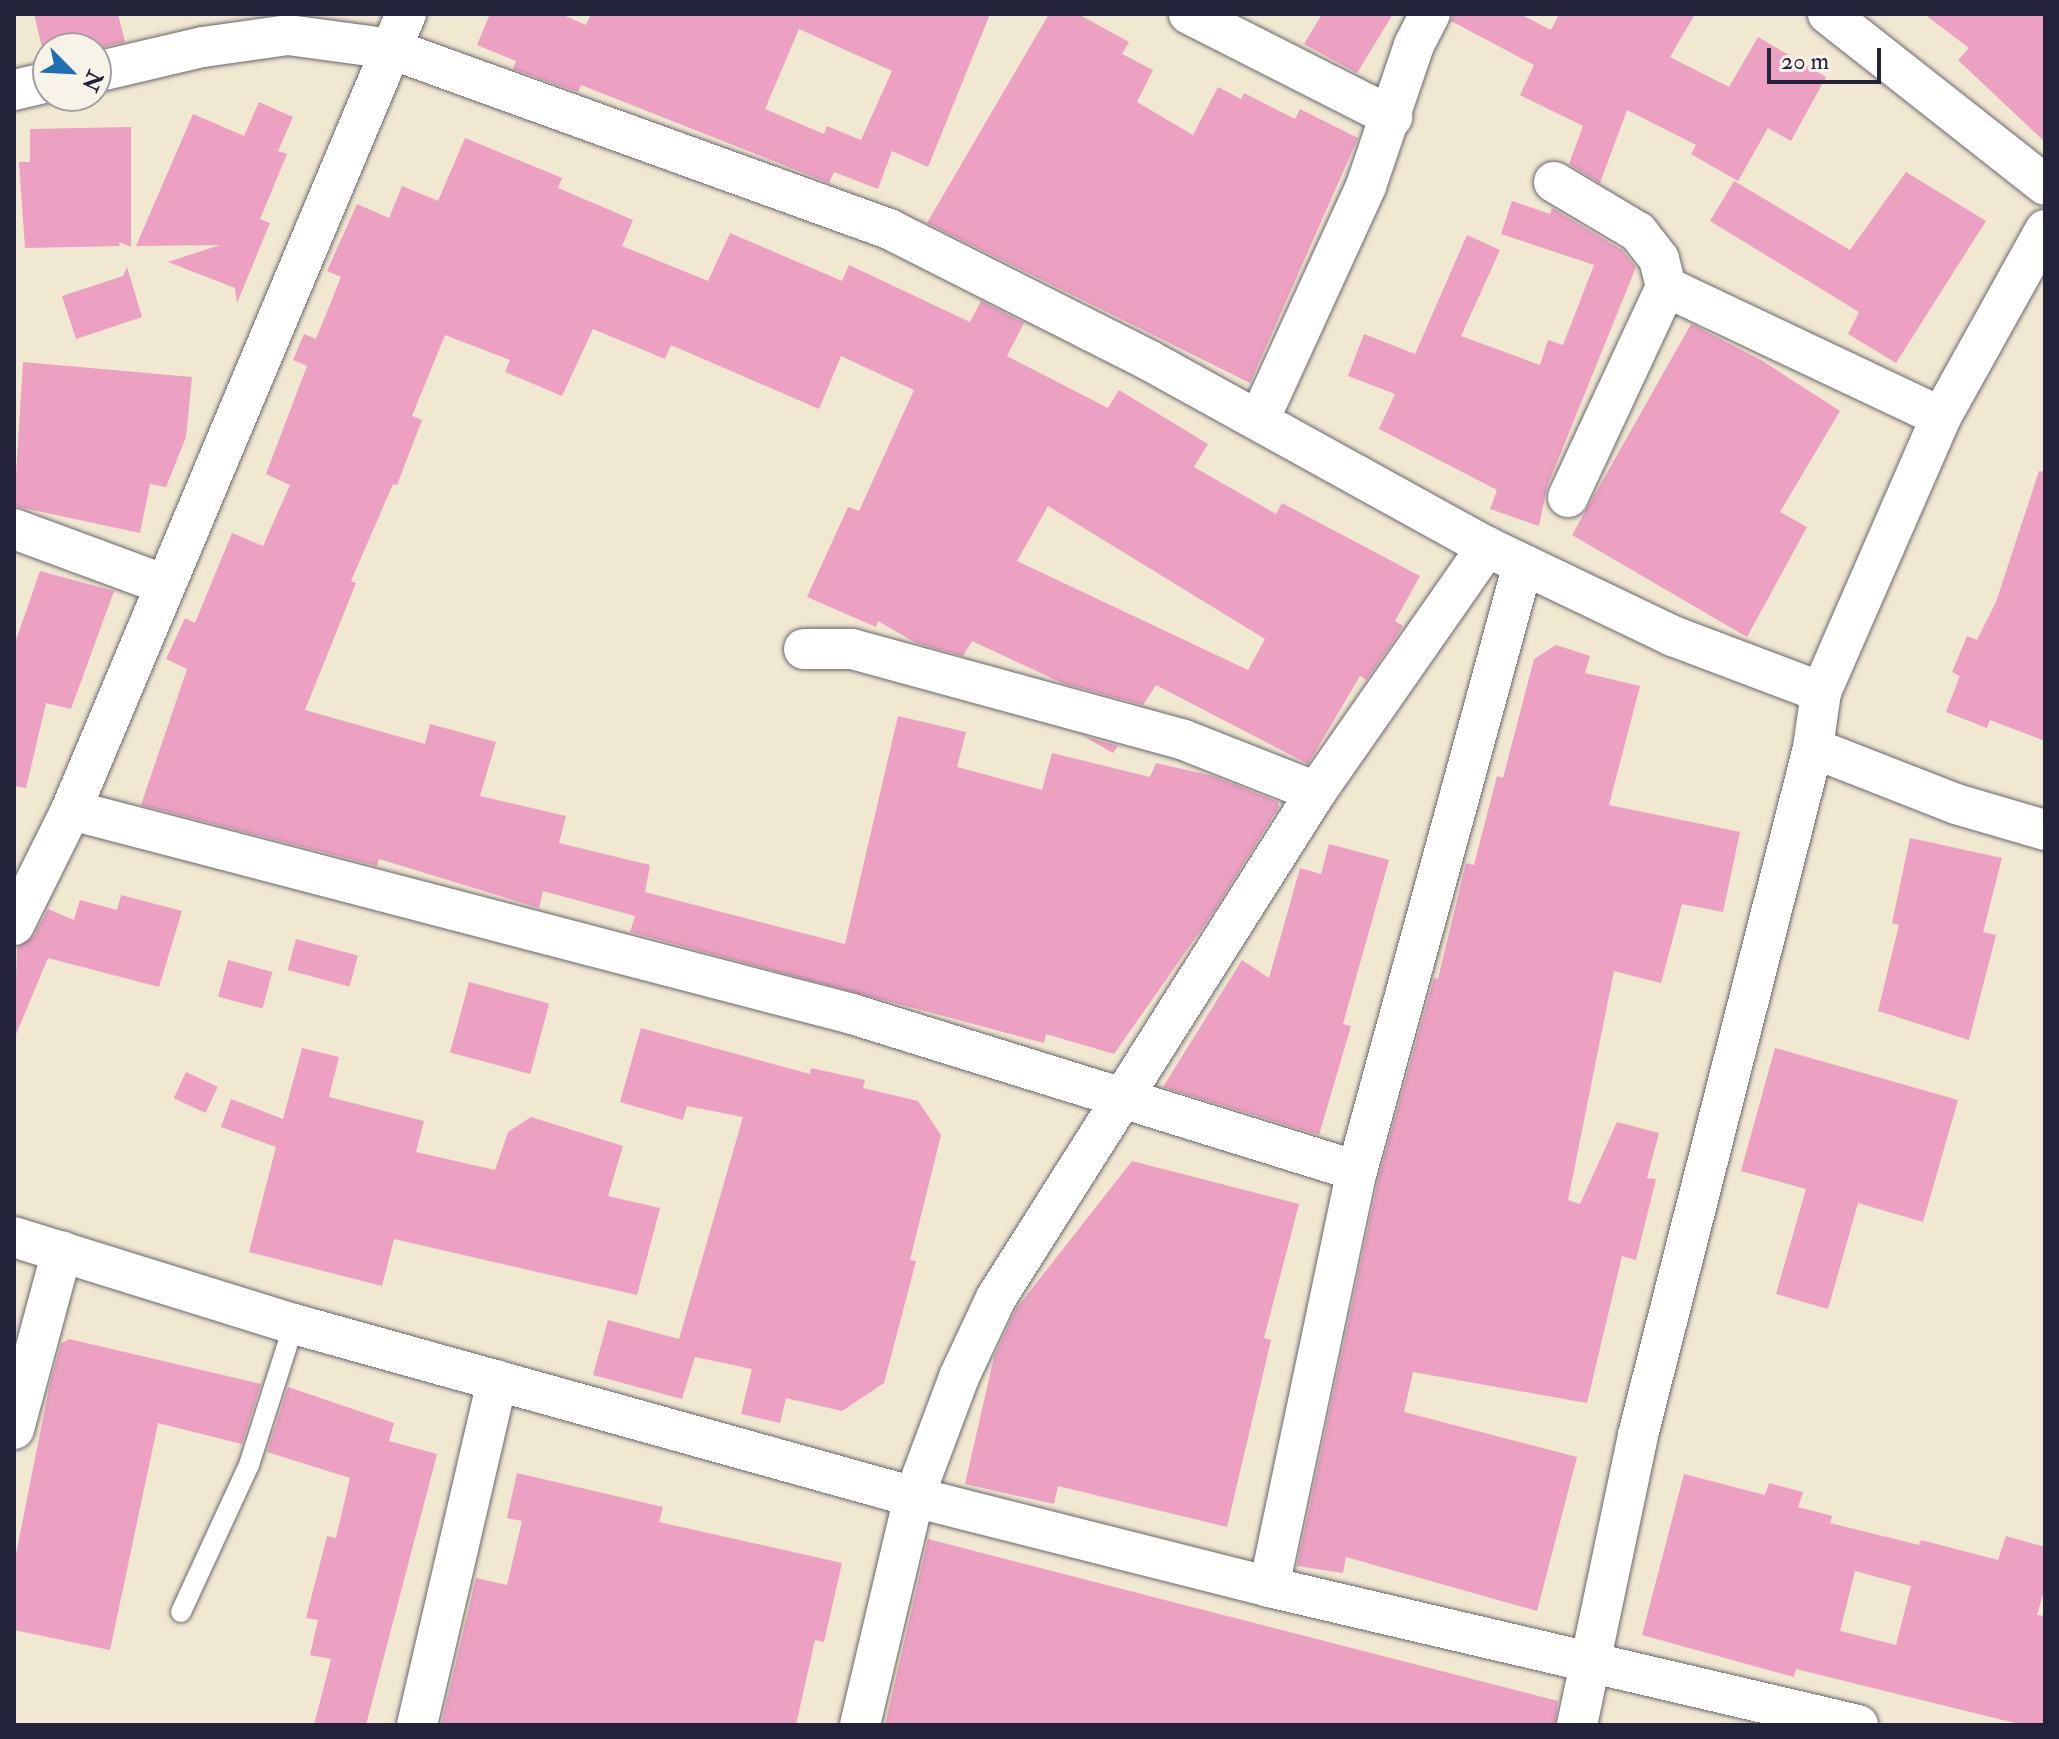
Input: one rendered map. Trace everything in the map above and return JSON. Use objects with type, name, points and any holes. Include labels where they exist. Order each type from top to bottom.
[{"type":"street","points":[[1189,14],[1392,117]]},
{"type":"street","points":[[1259,420],[1338,251],[1392,117],[1414,45],[1430,14]]},
{"type":"street","points":[[1846,19],[2045,185]]},
{"type":"street","points":[[14,925],[71,810],[399,31]]},
{"type":"street","points":[[112,68],[203,47],[288,35],[399,31],[889,229],[1259,420],[1487,547],[1673,636],[1821,692]]},
{"type":"street","points":[[1554,182],[1638,232],[1659,259],[1666,287],[1568,497]]},
{"type":"street","points":[[1577,1725],[1642,1421],[1813,748],[1821,692],[1941,417],[2045,230]]},
{"type":"street","points":[[1666,287],[1941,417]]},
{"type":"street","points":[[14,529],[165,585]]},
{"type":"street","points":[[860,1725],[914,1497],[996,1298],[1316,792],[1487,547]]},
{"type":"street","points":[[1269,1587],[1357,1171],[1523,564]]},
{"type":"street","points":[[804,649],[852,649],[1156,732],[1316,792]]},
{"type":"street","points":[[1813,748],[1956,804],[2045,830]]},
{"type":"street","points":[[71,810],[852,1014],[1120,1100],[1357,1171]]},
{"type":"street","points":[[14,1237],[294,1324],[914,1497],[1269,1587],[1590,1660],[1839,1722]]},
{"type":"street","points":[[14,1429],[62,1251]]},
{"type":"street","points":[[417,1725],[497,1380]]},
{"type":"lane","points":[[181,1612],[249,1465],[294,1324]]},
{"type":"building","points":[[34,14],[118,14],[125,42],[112,45],[112,32],[38,32]]},
{"type":"building","points":[[490,14],[561,14],[586,25],[591,14],[990,14],[928,167],[892,151],[878,189],[834,172],[829,183],[581,85],[578,92],[513,69],[516,61],[477,45]],"holes":[[[799,29],[892,71],[861,140],[827,126],[824,134],[765,109]]]},
{"type":"building","points":[[1049,14],[1078,14],[1129,42],[1122,54],[1153,70],[1137,102],[1193,135],[1218,87],[1241,99],[1244,93],[1295,119],[1300,109],[1358,138],[1250,383],[927,223]]},
{"type":"building","points":[[1322,14],[1393,14],[1357,73],[1304,44]]},
{"type":"building","points":[[1453,14],[1520,14],[1551,30],[1559,14],[1695,14],[1670,57],[1729,87],[1758,37],[1826,77],[1791,141],[1768,128],[1738,181],[1691,154],[1696,145],[1627,110],[1600,183],[1569,164],[1583,126],[1520,95],[1534,65],[1451,21]]},
{"type":"building","points":[[1924,14],[2045,14],[2045,142],[1958,60],[1969,48]]},
{"type":"building","points":[[259,102],[293,117],[278,151],[287,154],[260,219],[270,223],[237,303],[235,288],[168,262],[220,245],[136,246],[193,114],[244,136]]},
{"type":"building","points":[[131,127],[131,247],[119,242],[120,246],[25,248],[19,162],[30,162],[30,129]]},
{"type":"building","points":[[465,138],[562,178],[558,188],[633,220],[622,246],[708,281],[730,233],[842,281],[849,265],[970,322],[981,301],[1024,323],[1007,356],[1108,408],[1119,390],[1208,444],[1194,467],[1276,514],[1282,503],[1420,576],[1395,621],[1403,626],[1366,680],[1360,676],[1308,764],[1156,685],[1143,705],[1062,683],[972,641],[963,656],[916,643],[878,621],[876,627],[807,597],[848,507],[859,511],[914,390],[841,356],[819,409],[671,345],[665,359],[593,329],[562,396],[505,372],[510,360],[445,335],[412,416],[422,420],[397,485],[393,484],[351,581],[356,583],[305,710],[425,744],[430,724],[496,742],[480,796],[566,816],[559,843],[650,865],[645,892],[845,944],[898,716],[966,732],[957,767],[1042,790],[1052,753],[1150,777],[1156,763],[1213,776],[1278,802],[1279,807],[1212,914],[1114,1054],[1046,1034],[1044,1043],[630,932],[635,916],[543,891],[539,908],[379,859],[377,866],[141,805],[187,669],[166,659],[185,618],[195,623],[232,533],[263,546],[290,485],[266,474],[307,366],[293,360],[304,334],[316,339],[341,277],[327,271],[357,204],[389,218],[402,186],[438,201]],"holes":[[[1048,506],[1265,639],[1248,670],[1017,561]]]},
{"type":"building","points":[[1906,172],[1986,221],[1896,363],[1848,334],[1859,312],[1710,221],[1734,181],[1850,250]]},
{"type":"building","points":[[1512,201],[1550,214],[1552,208],[1622,250],[1636,267],[1547,487],[1539,526],[1490,509],[1497,490],[1379,429],[1395,394],[1348,376],[1364,334],[1415,354],[1467,235],[1500,250],[1461,336],[1540,365],[1548,340],[1563,345],[1594,265],[1501,234]]},
{"type":"building","points":[[127,267],[142,317],[76,339],[62,296],[123,276]]},
{"type":"building","points":[[1691,324],[1761,360],[1840,411],[1780,512],[1807,527],[1747,637],[1572,535]]},
{"type":"building","points":[[23,362],[192,377],[186,437],[166,487],[150,484],[140,533],[14,506]]},
{"type":"building","points":[[2039,471],[2045,472],[2045,741],[1990,720],[1987,728],[1946,712],[1960,676],[1952,672],[1967,636],[1977,640],[1996,602]]},
{"type":"building","points":[[40,571],[114,591],[71,709],[46,703],[26,788],[14,786],[14,646]]},
{"type":"building","points":[[1556,645],[1590,656],[1585,673],[1640,686],[1609,805],[1740,832],[1723,912],[1682,904],[1661,983],[1614,971],[1568,1200],[1580,1204],[1617,1122],[1659,1133],[1647,1178],[1656,1179],[1636,1260],[1622,1256],[1587,1403],[1413,1372],[1404,1412],[1577,1457],[1537,1611],[1346,1557],[1343,1573],[1297,1566],[1379,1176],[1434,978],[1438,979],[1466,863],[1474,865],[1497,776],[1503,778],[1534,659]]},
{"type":"building","points":[[1083,736],[1118,746],[1113,753]]},
{"type":"building","points":[[1910,838],[2002,858],[1983,932],[1996,935],[1969,1040],[1878,1011],[1899,925],[1892,923]]},
{"type":"building","points":[[1329,844],[1389,860],[1343,1024],[1351,1026],[1319,1135],[1163,1087],[1242,960],[1269,978],[1300,868],[1321,874]]},
{"type":"building","points":[[121,895],[182,911],[159,987],[48,958],[14,1039],[17,948],[34,936],[48,909],[74,920],[80,900],[117,910]]},
{"type":"building","points":[[296,939],[358,956],[350,986],[288,970]]},
{"type":"building","points":[[228,960],[272,972],[263,1009],[218,997]]},
{"type":"building","points":[[469,982],[549,1003],[530,1074],[450,1053]]},
{"type":"building","points":[[641,1028],[810,1074],[811,1068],[865,1080],[863,1088],[918,1101],[941,1135],[910,1260],[916,1261],[884,1383],[842,1411],[786,1398],[780,1423],[741,1414],[752,1369],[695,1357],[682,1399],[593,1375],[608,1320],[679,1339],[743,1117],[687,1106],[683,1120],[620,1102]]},
{"type":"building","points":[[302,1048],[339,1057],[329,1097],[424,1121],[416,1152],[495,1170],[508,1132],[531,1117],[623,1146],[608,1196],[660,1208],[637,1295],[394,1239],[382,1286],[249,1252],[276,1147],[221,1127],[231,1099],[283,1119]]},
{"type":"building","points":[[1775,1048],[1958,1100],[1923,1222],[1858,1203],[1828,1309],[1776,1294],[1806,1189],[1741,1171]]},
{"type":"building","points":[[186,1072],[218,1087],[205,1113],[174,1098]]},
{"type":"building","points":[[1132,1161],[1299,1204],[1264,1338],[1271,1340],[1227,1527],[1058,1486],[1054,1504],[965,1484],[994,1357],[1016,1309]]},
{"type":"building","points":[[69,1339],[261,1384],[242,1444],[158,1423],[110,1650],[14,1630],[14,1564],[50,1383],[61,1344]]},
{"type":"building","points":[[288,1387],[394,1423],[389,1441],[437,1454],[366,1725],[314,1725],[331,1659],[310,1655],[318,1620],[306,1618],[327,1536],[336,1538],[350,1478],[267,1452]]},
{"type":"building","points":[[517,1473],[663,1507],[659,1522],[842,1563],[824,1642],[815,1640],[796,1725],[441,1725],[476,1578],[507,1585],[522,1521],[507,1518]]},
{"type":"building","points":[[1684,1474],[1765,1495],[1769,1483],[1803,1492],[1798,1507],[1832,1516],[1830,1523],[1919,1545],[1921,1540],[1998,1560],[2006,1536],[2045,1547],[2045,1587],[2037,1615],[2045,1616],[2045,1725],[2023,1725],[1796,1669],[1794,1677],[1642,1635]],"holes":[[[1855,1571],[1911,1586],[1896,1645],[1840,1631]]]},
{"type":"building","points":[[928,1539],[1558,1701],[1555,1725],[885,1725]]}]
